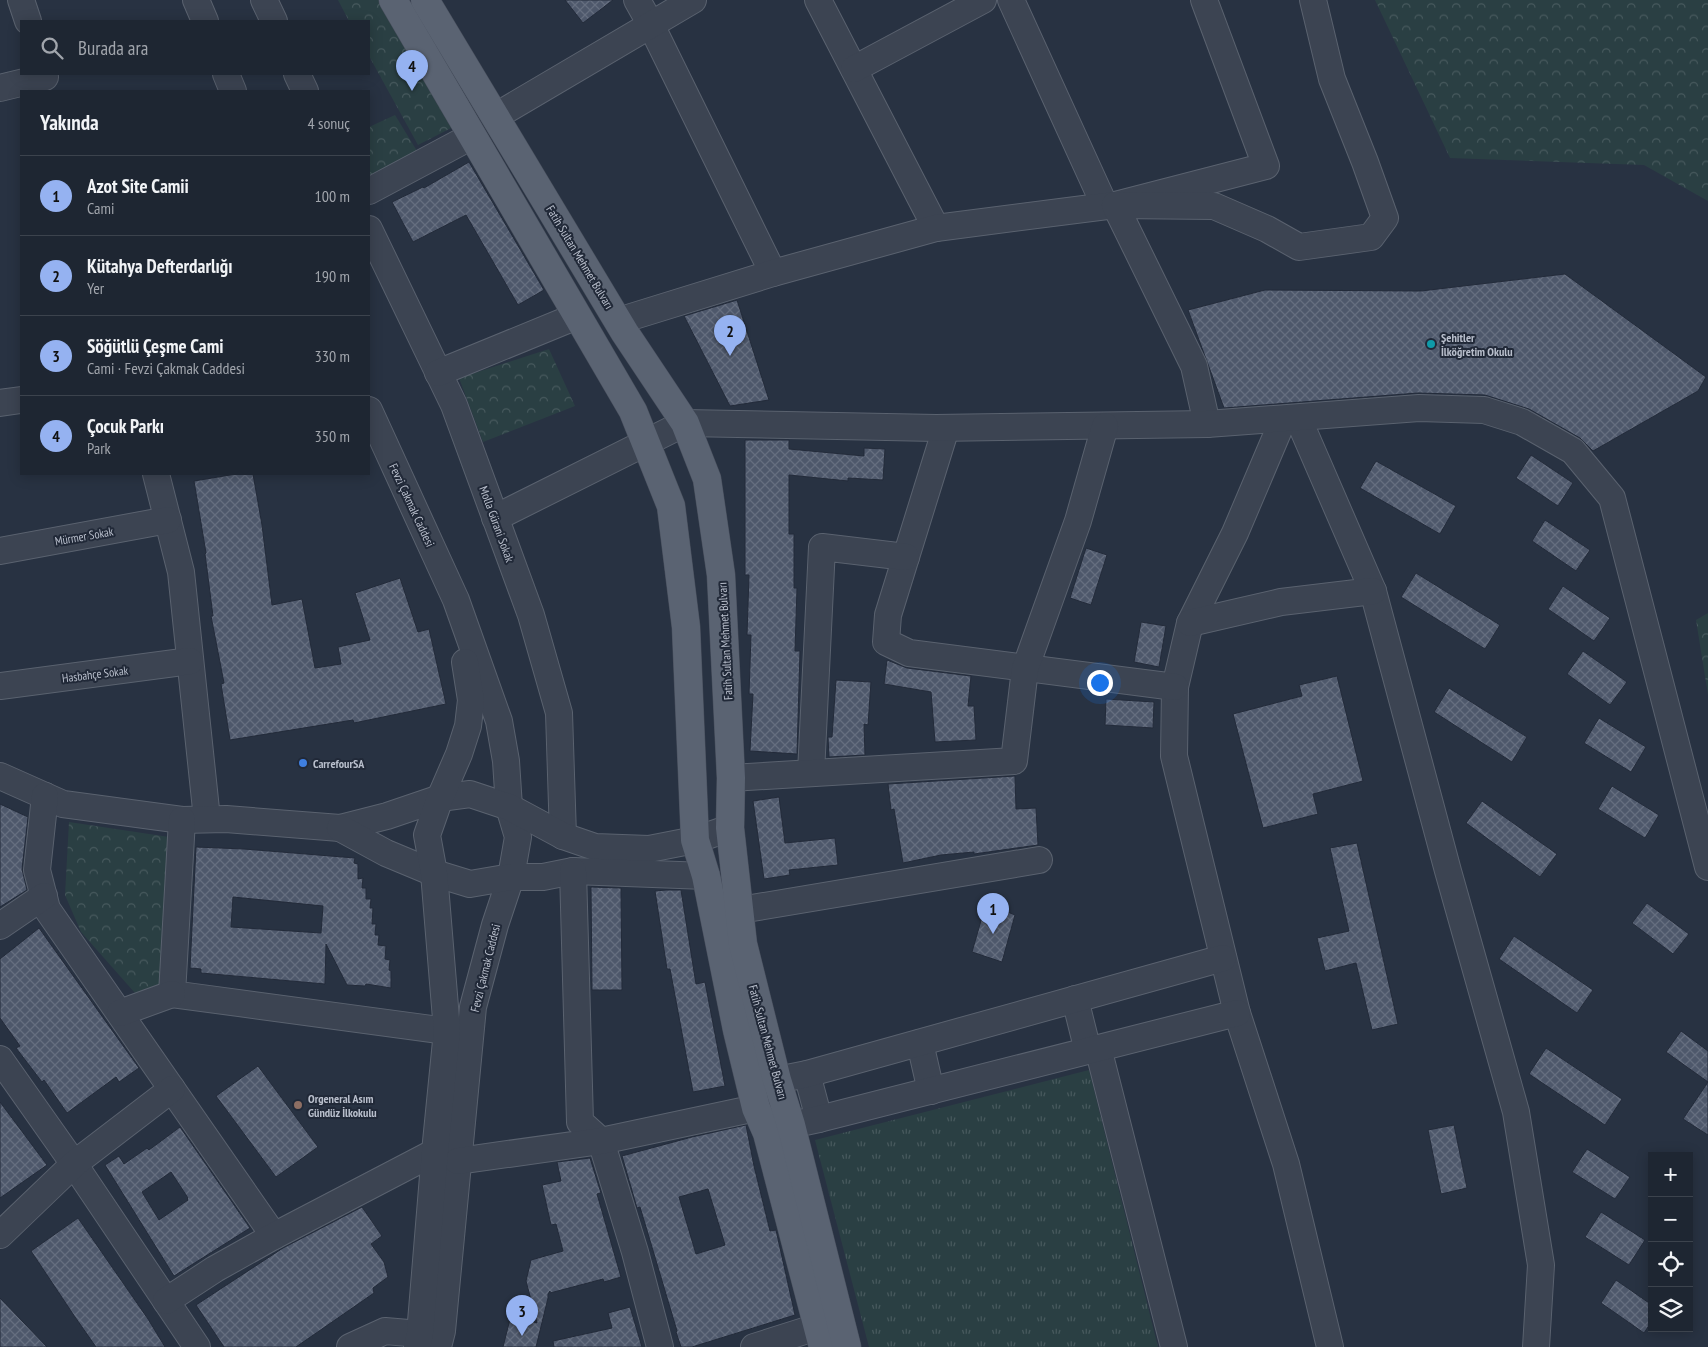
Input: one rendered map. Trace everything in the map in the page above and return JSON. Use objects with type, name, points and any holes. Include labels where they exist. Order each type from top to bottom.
[{"type":"main road","name":"Fatih Sultan Mehmet Bulvarı","points":[[393,0],[633,412],[671,506],[686,627],[695,840],[706,876],[737,1030],[761,1091],[779,1129],[847,1347]]},
{"type":"main road","name":"Fatih Sultan Mehmet Bulvarı","points":[[425,0],[618,321],[685,423],[707,479],[721,575],[731,778],[730,828],[761,1091]]},
{"type":"main road","name":"Fatih Sultan Mehmet Bulvarı","points":[[779,1129],[820,1337]]},
{"type":"street","points":[[21,0],[28,20]]},
{"type":"street","points":[[196,0],[204,20]]},
{"type":"street","points":[[264,0],[274,20]]},
{"type":"street","points":[[637,0],[651,24],[773,273]]},
{"type":"street","points":[[496,116],[693,0]]},
{"type":"street","points":[[818,0],[936,228]]},
{"type":"street","points":[[854,69],[983,0]]},
{"type":"street","points":[[1011,0],[1110,206],[1194,366],[1207,424]]},
{"type":"street","points":[[618,321],[773,273],[936,228],[1110,206],[1266,166],[1204,0]]},
{"type":"street","points":[[1110,206],[1214,206],[1267,229],[1299,247],[1371,238],[1385,218],[1332,79],[1314,0]]},
{"type":"street","points":[[226,75],[234,90]]},
{"type":"street","points":[[297,75],[305,90]]},
{"type":"street","points":[[0,88],[46,81]]},
{"type":"street","points":[[370,190],[472,136]]},
{"type":"street","name":"Molla Gürani Sokak","points":[[370,230],[454,405],[531,615],[559,713],[563,836]]},
{"type":"street","points":[[438,373],[578,316]]},
{"type":"street","points":[[0,404],[20,400]]},
{"type":"street","points":[[495,518],[685,423],[946,428],[1105,426],[1207,424],[1418,408],[1484,410],[1522,422],[1572,451],[1612,498],[1708,867]]},
{"type":"street","name":"Fevzi Çakmak Caddesi","points":[[370,412],[456,600],[499,721],[506,761],[509,807],[518,837],[511,877],[495,925],[473,1007],[447,1156]]},
{"type":"street","points":[[1291,419],[1373,591],[1448,871],[1516,1112],[1541,1265],[1536,1347]]},
{"type":"street","points":[[1291,419],[1190,623],[1175,687],[1174,756],[1237,1012],[1286,1164],[1330,1347]]},
{"type":"street","points":[[731,778],[1014,762],[1025,669],[1078,521],[1105,426]]},
{"type":"street","points":[[946,428],[888,616],[886,642],[909,653],[1175,687]]},
{"type":"street","points":[[156,475],[181,572],[190,661],[194,819],[172,994]]},
{"type":"street","name":"Mürmer Sokak","points":[[0,551],[168,520]]},
{"type":"street","points":[[811,773],[822,547],[906,557]]},
{"type":"street","points":[[1190,623],[1282,602],[1373,591]]},
{"type":"street","name":"Fevzi Çakmak Caddesi","points":[[425,1343],[442,1331],[447,1156],[447,1031],[434,873],[427,835],[468,726],[471,700],[456,600]]},
{"type":"street","name":"Hasbahçe Sokak","points":[[0,686],[190,661]]},
{"type":"street","points":[[0,776],[63,804],[194,819],[226,819],[340,828],[387,816],[440,798],[470,794],[509,807],[563,836],[595,848],[649,849],[695,840],[730,828]]},
{"type":"street","points":[[45,796],[37,870],[47,909],[274,1236]]},
{"type":"street","points":[[340,828],[386,853],[434,873],[470,884],[511,877],[543,877],[573,871],[706,876]]},
{"type":"street","points":[[740,910],[1039,860]]},
{"type":"street","points":[[573,871],[580,1122],[602,1141],[635,1252],[660,1347]]},
{"type":"street","points":[[0,926],[44,896]]},
{"type":"street","points":[[166,1301],[215,1269],[274,1236],[447,1156],[602,1141],[761,1091],[807,1074],[1223,958]]},
{"type":"street","points":[[120,1013],[172,994],[447,1031]]},
{"type":"street","points":[[1075,999],[1093,1049],[1174,1347]]},
{"type":"street","points":[[779,1129],[1237,1012]]},
{"type":"street","points":[[920,1043],[931,1091]]},
{"type":"street","points":[[0,1059],[74,1164],[197,1347]]},
{"type":"street","points":[[807,1074],[819,1119]]},
{"type":"street","points":[[0,1235],[74,1164],[172,1089]]},
{"type":"street","points":[[350,1347],[385,1331],[425,1343]]},
{"type":"street","points":[[754,1347],[820,1337]]},
{"type":"green space","points":[[338,0],[384,0],[457,125],[418,145],[370,58],[370,20],[348,20]]},
{"type":"green space","points":[[1375,0],[1708,0],[1708,201],[1644,165],[1450,158]]},
{"type":"green space","points":[[395,115],[417,151],[370,177],[370,127]]},
{"type":"green space","points":[[549,349],[575,406],[483,442],[459,378]]},
{"type":"green space","points":[[1708,613],[1708,695],[1696,620]]},
{"type":"green space","points":[[69,822],[176,838],[165,982],[135,993],[81,932],[65,895]]},
{"type":"green space","points":[[1089,1070],[1158,1347],[869,1347],[815,1140]]},
{"type":"building","points":[[565,0],[613,0],[583,23]]},
{"type":"building","points":[[469,162],[544,290],[518,305],[466,215],[413,242],[392,202],[424,188]]},
{"type":"building","name":"Şehitler İlköğretim Okulu","points":[[1565,274],[1706,377],[1698,391],[1593,451],[1580,438],[1529,409],[1485,395],[1418,393],[1224,408],[1188,310],[1265,290],[1421,291]]},
{"type":"building","points":[[737,300],[769,400],[730,406],[684,316]]},
{"type":"building","points":[[745,440],[789,440],[789,449],[864,456],[864,448],[885,449],[883,480],[848,478],[848,481],[789,475],[789,534],[794,534],[794,588],[797,588],[795,651],[800,651],[797,754],[750,751],[753,694],[749,694],[751,635],[747,635],[749,575],[745,575]]},
{"type":"building","points":[[1531,455],[1573,483],[1558,506],[1516,478]]},
{"type":"building","points":[[1376,461],[1456,506],[1440,534],[1360,488]]},
{"type":"building","points":[[230,475],[253,475],[262,525],[272,605],[302,599],[315,668],[341,664],[338,647],[370,640],[355,593],[400,578],[418,632],[429,629],[446,704],[354,723],[353,720],[230,740],[221,684],[224,683],[211,616],[213,616],[206,553],[194,481]]},
{"type":"building","points":[[1545,520],[1590,550],[1576,571],[1532,541]]},
{"type":"building","points":[[1086,548],[1107,555],[1091,605],[1070,598]]},
{"type":"building","points":[[1416,573],[1500,625],[1485,649],[1401,597]]},
{"type":"building","points":[[1563,586],[1610,618],[1594,641],[1548,609]]},
{"type":"building","points":[[1141,622],[1166,626],[1159,667],[1134,662]]},
{"type":"building","points":[[1583,651],[1627,682],[1610,705],[1567,674]]},
{"type":"building","points":[[887,660],[907,668],[971,676],[968,706],[974,706],[976,740],[935,742],[931,692],[884,684]]},
{"type":"building","points":[[1337,676],[1363,781],[1313,794],[1318,814],[1263,828],[1233,714],[1302,696],[1299,685]]},
{"type":"building","points":[[836,680],[871,682],[868,725],[864,724],[865,755],[829,757],[828,737],[832,737]]},
{"type":"building","points":[[1449,688],[1527,737],[1512,762],[1434,712]]},
{"type":"building","points":[[1106,699],[1154,702],[1153,728],[1105,725]]},
{"type":"building","points":[[1599,718],[1646,747],[1631,772],[1584,743]]},
{"type":"building","points":[[1015,776],[1016,809],[1036,808],[1038,845],[974,854],[974,852],[941,855],[903,863],[894,809],[891,810],[888,784]]},
{"type":"building","points":[[1612,786],[1659,815],[1645,838],[1598,809]]},
{"type":"building","points":[[779,797],[785,843],[835,838],[838,865],[789,870],[790,875],[764,879],[753,801]]},
{"type":"building","points":[[1482,801],[1557,854],[1540,877],[1466,823]]},
{"type":"building","points":[[0,804],[28,817],[22,869],[27,890],[0,907]]},
{"type":"building","points":[[1357,843],[1398,1024],[1372,1030],[1356,963],[1325,971],[1317,938],[1349,931],[1330,848]]},
{"type":"building","points":[[196,847],[355,858],[354,863],[358,864],[358,879],[363,878],[362,888],[366,888],[366,899],[371,899],[370,908],[373,908],[372,924],[376,924],[375,935],[379,935],[378,945],[386,946],[385,959],[390,960],[391,988],[366,984],[365,986],[347,985],[326,944],[325,984],[201,973],[201,969],[190,968]],"holes":[[[233,897],[323,906],[321,933],[231,927]]]},
{"type":"building","points":[[591,887],[621,888],[622,990],[592,990]]},
{"type":"building","points":[[681,890],[696,984],[705,982],[725,1086],[693,1092],[670,969],[667,969],[655,891]]},
{"type":"building","points":[[986,903],[1015,915],[1002,962],[972,952]]},
{"type":"building","points":[[1647,903],[1689,934],[1673,954],[1632,923]]},
{"type":"building","points":[[39,928],[139,1068],[119,1082],[116,1077],[67,1113],[44,1080],[42,1082],[16,1048],[20,1046],[0,1018],[0,959]]},
{"type":"building","points":[[1514,936],[1593,990],[1577,1013],[1499,959]]},
{"type":"building","points":[[1681,1031],[1708,1051],[1708,1082],[1666,1052]]},
{"type":"building","points":[[1546,1048],[1622,1099],[1605,1125],[1529,1074]]},
{"type":"building","name":"Orgeneral Asım Gündüz İlkokulu","points":[[258,1066],[318,1147],[276,1177],[216,1096]]},
{"type":"building","points":[[1708,1082],[1708,1135],[1683,1119]]},
{"type":"building","points":[[0,1102],[47,1165],[0,1198]]},
{"type":"building","points":[[746,1125],[770,1231],[776,1230],[795,1315],[692,1347],[681,1347],[640,1207],[637,1208],[622,1156]],"holes":[[[708,1189],[725,1245],[696,1254],[679,1197]]]},
{"type":"building","points":[[1454,1125],[1467,1188],[1441,1194],[1428,1130]]},
{"type":"building","points":[[180,1127],[250,1228],[174,1276],[105,1165],[119,1156],[124,1164],[147,1148],[149,1150]],"holes":[[[171,1172],[188,1200],[159,1220],[142,1192]]]},
{"type":"building","points":[[1587,1149],[1630,1177],[1615,1199],[1572,1172]]},
{"type":"building","points":[[590,1158],[601,1193],[597,1194],[621,1277],[604,1282],[603,1279],[550,1293],[550,1291],[536,1347],[503,1347],[511,1315],[537,1323],[526,1281],[531,1260],[563,1251],[556,1224],[551,1225],[542,1185],[561,1181],[557,1162]]},
{"type":"building","points":[[362,1207],[382,1236],[371,1244],[384,1262],[388,1277],[373,1288],[374,1293],[296,1347],[224,1347],[196,1305],[283,1248]]},
{"type":"building","points":[[1601,1212],[1645,1240],[1629,1265],[1585,1237]]},
{"type":"building","points":[[78,1218],[148,1319],[165,1347],[96,1347],[75,1317],[31,1251]]},
{"type":"building","points":[[1616,1280],[1648,1302],[1648,1327],[1644,1333],[1601,1303]]},
{"type":"building","points":[[0,1298],[47,1347],[0,1347]]},
{"type":"building","points":[[630,1307],[642,1347],[554,1347],[553,1341],[612,1328],[608,1313]]},
{"type":"place","name":"Çocuk Parkı","points":[[412,91]]},
{"type":"place","name":"Şehitler İlköğretim Okulu","points":[[1431,344]]},
{"type":"place","name":"Kütahya Defterdarlığı","points":[[730,356]]},
{"type":"place","name":"CarrefourSA","points":[[303,763]]},
{"type":"place","name":"Azot Site Camii","points":[[993,934]]},
{"type":"place","name":"Orgeneral Asım Gündüz İlkokulu","points":[[298,1105]]},
{"type":"place","name":"Söğütlü Çeşme Cami","points":[[522,1336]]}]
